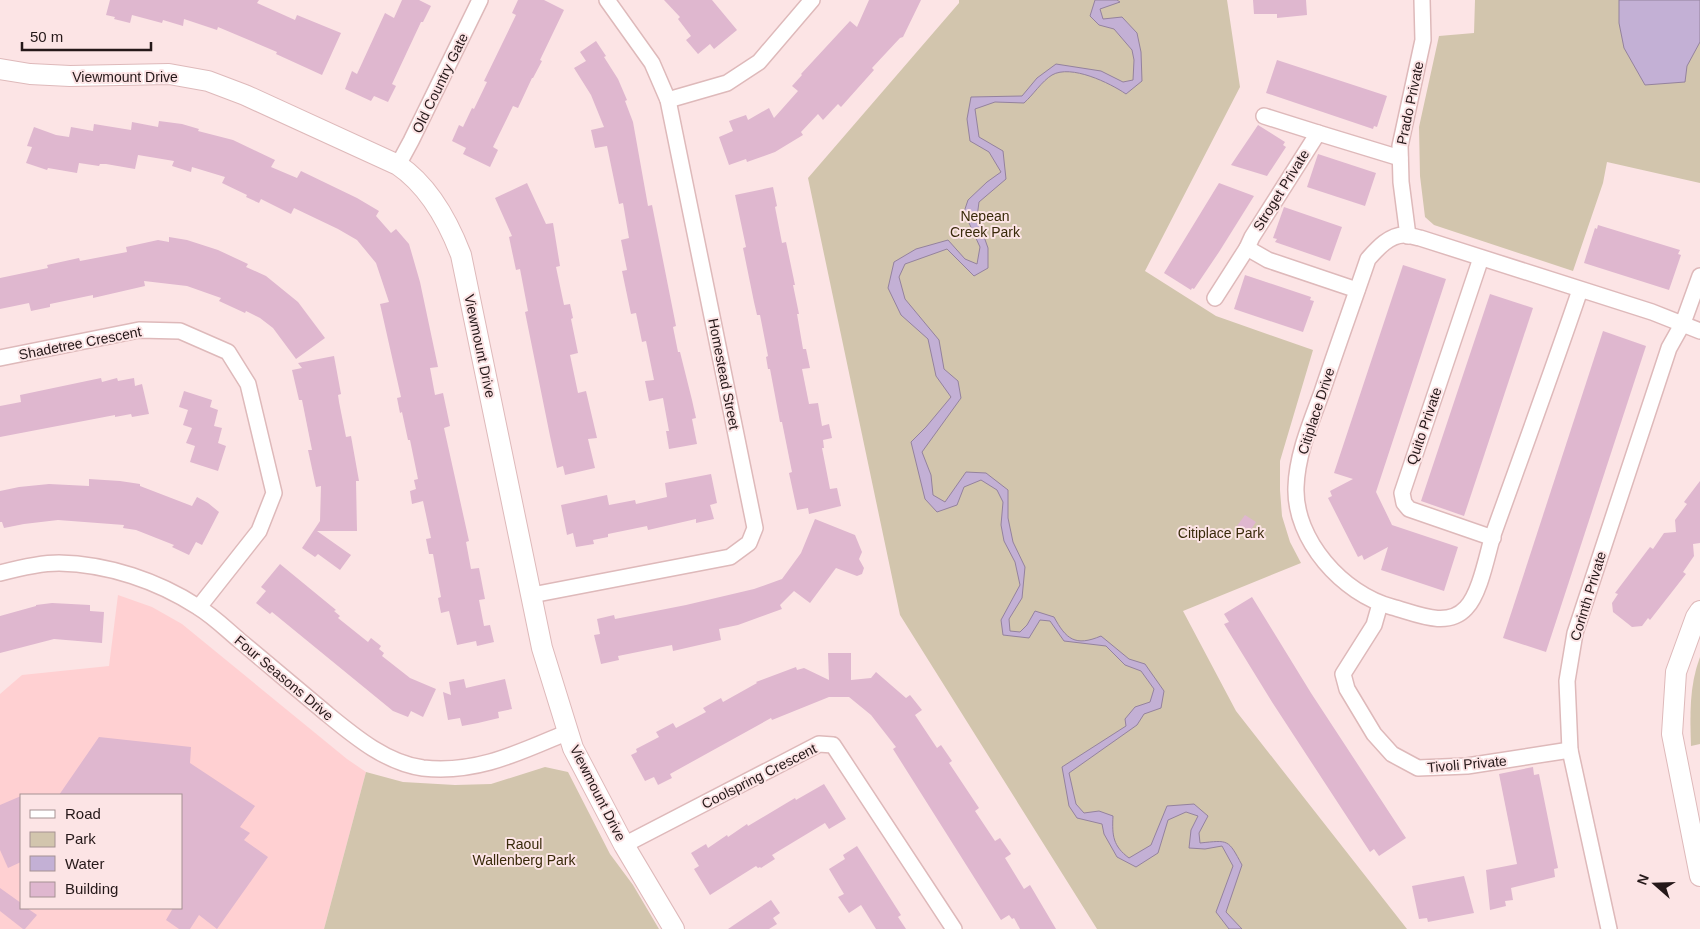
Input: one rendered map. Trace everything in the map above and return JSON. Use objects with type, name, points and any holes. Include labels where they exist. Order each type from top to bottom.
[{"type":"street","name":"Old Country Gate","points":[[398,165],[480,0]]},
{"type":"street","name":"Homestead Street","points":[[532,595],[730,557],[748,543],[755,528],[668,100],[652,63],[607,0]]},
{"type":"street","points":[[668,100],[727,83],[759,62],[812,0]]},
{"type":"street","name":"Prado Private","points":[[1408,236],[1401,182],[1400,146],[1423,40],[1422,0]]},
{"type":"street","name":"Viewmount Drive","points":[[0,69],[30,74],[70,76],[170,74],[208,81],[245,95],[398,165],[410,174],[436,205],[454,236],[461,256],[542,648],[573,748],[624,845],[674,929]]},
{"type":"street","name":"Stroget Private","points":[[1264,116],[1400,158]]},
{"type":"street","name":"Stroget Private","points":[[1215,298],[1318,132]]},
{"type":"street","name":"Citiplace Drive","points":[[1408,236],[1403,235],[1390,239],[1368,259],[1302,448],[1296,487],[1298,511],[1306,532],[1331,570],[1345,582],[1380,604],[1432,618],[1446,619],[1460,614],[1468,607],[1476,592],[1493,538],[1580,290]]},
{"type":"street","points":[[1408,236],[1420,238],[1683,323],[1700,331]]},
{"type":"street","points":[[1247,248],[1268,260],[1357,290]]},
{"type":"street","name":"Quito Private","points":[[1481,258],[1402,493],[1404,502],[1409,509],[1493,538]]},
{"type":"street","name":"Corinth Private","points":[[1609,929],[1570,750],[1567,681],[1575,633],[1669,348],[1683,323],[1700,276]]},
{"type":"street","name":"Shadetree Crescent","points":[[0,358],[140,330],[180,331],[228,352],[248,384],[274,493],[259,531],[199,607]]},
{"type":"street","name":"Four Seasons Drive","points":[[0,573],[59,563],[109,568],[160,586],[199,607],[345,728],[382,754],[405,764],[424,768],[467,768],[506,758],[568,732]]},
{"type":"street","name":"Tivoli Private","points":[[1380,604],[1374,625],[1343,674],[1346,689],[1374,734],[1392,754],[1418,768],[1467,766],[1570,750]]},
{"type":"street","points":[[1700,612],[1696,617],[1676,672],[1672,734],[1700,876]]},
{"type":"street","name":"Coolspring Crescent","points":[[624,845],[819,744],[833,745],[954,929]]},
{"type":"shaded area","points":[[118,595],[152,607],[182,624],[347,759],[366,772],[324,929],[0,929],[0,694],[22,675],[109,666]]},
{"type":"green space","name":"Nepean Creek Park","points":[[959,0],[1227,0],[1240,87],[1145,271],[1216,316],[1313,350],[1280,461],[1282,516],[1290,542],[1301,563],[1183,611],[1236,711],[1407,929],[1097,929],[900,615],[808,178],[959,3]]},
{"type":"green space","points":[[1475,0],[1700,0],[1700,183],[1607,162],[1603,183],[1573,271],[1434,225],[1425,217],[1420,176],[1419,127],[1439,36],[1474,33]]},
{"type":"green space","points":[[1700,657],[1700,744],[1691,746],[1692,690]]},
{"type":"green space","name":"Raoul Wallenberg Park","points":[[545,767],[568,772],[610,854],[633,885],[659,929],[324,929],[366,772],[403,782],[455,785],[491,784]]},
{"type":"water","points":[[1095,0],[1117,0],[1120,2],[1100,9],[1103,19],[1122,17],[1137,33],[1141,52],[1142,81],[1126,94],[1090,76],[1080,73],[1060,72],[1052,75],[1041,84],[1024,103],[995,102],[975,109],[979,137],[1003,151],[1006,179],[979,202],[977,217],[988,248],[988,268],[974,276],[947,249],[905,264],[899,277],[905,299],[939,340],[944,369],[958,381],[961,398],[922,452],[931,475],[933,495],[945,502],[966,472],[986,473],[1008,490],[1008,518],[1013,542],[1025,567],[1022,598],[1009,619],[1010,631],[1020,632],[1027,625],[1035,611],[1054,617],[1067,636],[1072,639],[1084,641],[1101,636],[1129,659],[1145,664],[1164,691],[1161,708],[1144,714],[1137,725],[1069,773],[1076,804],[1084,813],[1099,811],[1113,816],[1115,840],[1120,849],[1129,858],[1151,845],[1167,806],[1194,804],[1208,816],[1199,833],[1200,843],[1227,843],[1234,850],[1242,865],[1226,912],[1242,929],[1229,929],[1216,912],[1233,866],[1222,846],[1205,849],[1189,848],[1191,830],[1198,816],[1186,812],[1168,820],[1158,853],[1136,867],[1117,857],[1104,834],[1102,824],[1077,818],[1069,806],[1062,767],[1126,726],[1125,719],[1135,707],[1150,702],[1154,689],[1141,671],[1125,665],[1106,646],[1064,641],[1050,621],[1040,620],[1029,638],[1003,635],[1001,620],[1020,585],[1015,562],[1004,541],[1001,525],[1003,502],[997,490],[981,480],[964,487],[957,505],[937,512],[925,499],[911,442],[951,397],[936,376],[928,339],[901,315],[888,288],[894,262],[916,249],[948,240],[965,259],[977,264],[980,247],[964,212],[968,200],[1001,172],[989,152],[970,141],[967,119],[971,97],[1022,96],[1037,78],[1056,64],[1101,71],[1123,82],[1133,80],[1134,60],[1132,50],[1114,29],[1099,25],[1090,16]]},
{"type":"water","points":[[1619,0],[1700,0],[1700,42],[1687,66],[1685,82],[1645,85],[1624,48],[1619,23]]},
{"type":"building","points":[[110,0],[259,0],[257,3],[295,20],[297,15],[341,33],[322,75],[276,54],[277,52],[218,27],[217,30],[184,19],[183,26],[163,20],[162,23],[132,15],[130,23],[114,19],[115,17],[106,15]]},
{"type":"building","points":[[402,0],[419,0],[431,6],[423,22],[421,22],[392,84],[396,86],[388,102],[374,96],[371,101],[345,89],[352,71],[357,74],[385,13],[394,18]]},
{"type":"building","points":[[518,0],[544,0],[564,10],[540,60],[542,61],[518,108],[513,106],[493,147],[498,150],[490,167],[463,154],[466,148],[452,141],[459,125],[463,127],[472,108],[474,109],[487,82],[484,81],[516,15],[512,13]]},
{"type":"building","points":[[664,0],[712,0],[737,30],[714,49],[710,44],[698,54],[686,40],[691,36],[678,19],[680,17]]},
{"type":"building","points":[[869,0],[921,0],[903,37],[872,68],[874,70],[841,107],[838,104],[823,120],[818,114],[801,132],[803,135],[775,152],[747,162],[746,159],[729,165],[719,137],[733,131],[729,121],[746,115],[748,120],[769,108],[774,118],[798,91],[792,86],[801,74],[850,21],[857,27]]},
{"type":"building","points":[[1253,0],[1306,0],[1307,15],[1277,18],[1277,14],[1254,14]]},
{"type":"building","points":[[596,41],[618,79],[627,100],[625,101],[633,122],[648,206],[652,205],[676,326],[673,327],[678,352],[680,352],[696,418],[692,419],[697,444],[669,449],[666,431],[669,431],[663,398],[649,401],[645,381],[654,380],[646,341],[642,342],[636,313],[631,314],[622,271],[627,270],[621,240],[629,238],[623,203],[619,204],[607,146],[595,148],[591,130],[604,127],[591,95],[574,68],[586,61],[580,52]]},
{"type":"building","points":[[1277,60],[1387,96],[1377,127],[1374,126],[1373,129],[1266,93]]},
{"type":"building","points":[[159,121],[182,124],[199,129],[198,131],[233,140],[275,160],[271,167],[297,178],[301,171],[357,198],[379,211],[376,216],[391,233],[396,229],[409,244],[420,282],[438,367],[430,368],[435,395],[443,393],[450,426],[444,428],[469,541],[466,542],[471,569],[479,568],[485,599],[479,600],[484,626],[490,625],[494,642],[477,646],[476,641],[457,645],[449,611],[441,613],[438,598],[441,597],[433,554],[429,554],[426,539],[431,538],[423,501],[412,504],[410,491],[416,489],[414,480],[418,479],[410,440],[408,440],[402,412],[400,413],[397,398],[401,397],[380,304],[389,302],[376,263],[357,240],[294,208],[291,214],[261,199],[259,203],[246,197],[247,195],[222,183],[225,177],[192,167],[191,172],[172,166],[174,161],[138,155],[135,169],[106,164],[100,164],[99,166],[79,163],[77,173],[48,168],[47,170],[26,163],[32,147],[27,146],[34,127],[56,135],[69,137],[71,127],[93,131],[94,124],[131,130],[132,122],[158,127]]},
{"type":"building","points":[[1258,125],[1285,142],[1283,145],[1286,147],[1267,176],[1231,165]]},
{"type":"building","points":[[1318,154],[1376,173],[1365,206],[1307,187]]},
{"type":"building","points":[[527,183],[546,224],[553,223],[560,266],[556,267],[564,305],[570,304],[578,353],[570,355],[578,393],[586,391],[597,438],[588,439],[595,468],[565,475],[563,466],[557,468],[525,312],[528,311],[520,269],[516,270],[509,237],[512,236],[495,198]]},
{"type":"building","points":[[1219,183],[1254,196],[1219,252],[1194,289],[1192,288],[1191,290],[1164,273]]},
{"type":"building","points":[[773,187],[782,243],[786,242],[795,285],[793,285],[803,349],[806,349],[810,368],[802,369],[809,404],[818,403],[822,426],[829,424],[832,438],[823,440],[824,448],[822,448],[830,489],[837,488],[841,506],[809,514],[808,508],[797,510],[789,473],[792,472],[770,369],[768,369],[766,357],[768,356],[760,315],[757,315],[754,302],[743,248],[746,247],[735,195]]},
{"type":"building","points":[[1284,207],[1342,227],[1330,261],[1275,242],[1277,239],[1273,238]]},
{"type":"building","points":[[1598,225],[1680,250],[1678,254],[1681,255],[1669,290],[1584,263],[1595,228],[1597,229]]},
{"type":"building","points":[[169,237],[187,240],[218,250],[248,264],[246,267],[266,276],[298,302],[325,338],[296,359],[273,328],[260,318],[219,301],[221,298],[187,286],[144,281],[145,286],[93,298],[93,295],[50,304],[50,307],[31,311],[29,303],[0,309],[0,278],[48,268],[47,265],[79,258],[80,261],[127,252],[126,247],[158,240],[169,242]]},
{"type":"building","points":[[1403,265],[1446,279],[1376,492],[1392,525],[1458,547],[1444,591],[1381,570],[1388,547],[1364,560],[1362,555],[1358,557],[1328,498],[1332,496],[1330,491],[1353,479],[1334,473]]},
{"type":"building","points":[[1245,275],[1311,297],[1310,300],[1314,301],[1303,332],[1234,309]]},
{"type":"building","points":[[1490,294],[1533,308],[1464,516],[1421,501]]},
{"type":"building","points":[[1603,331],[1646,346],[1546,652],[1503,638]]},
{"type":"building","points":[[334,356],[341,394],[338,395],[339,402],[346,437],[351,436],[359,481],[356,481],[357,531],[317,531],[351,555],[340,570],[318,554],[315,557],[302,548],[320,521],[321,486],[316,487],[308,450],[312,450],[302,400],[299,400],[292,370],[302,368],[298,363]]},
{"type":"building","points":[[101,378],[102,382],[117,378],[118,381],[134,378],[135,386],[142,384],[149,414],[132,417],[131,414],[115,417],[115,415],[0,437],[0,406],[21,402],[20,395]]},
{"type":"building","points":[[184,391],[212,400],[210,407],[218,410],[214,426],[222,428],[218,443],[226,446],[218,471],[190,462],[195,446],[186,443],[192,428],[183,425],[188,410],[179,407]]},
{"type":"building","points":[[711,474],[717,503],[710,505],[714,519],[696,523],[696,519],[648,530],[647,526],[608,534],[608,537],[593,540],[594,544],[576,547],[573,533],[567,535],[561,505],[607,495],[609,505],[635,500],[636,504],[667,497],[665,483]]},
{"type":"building","points":[[89,479],[140,484],[140,486],[192,506],[197,497],[219,512],[202,545],[196,542],[189,555],[172,547],[174,545],[136,530],[123,528],[124,525],[58,520],[4,528],[2,522],[0,522],[0,491],[49,484],[89,486]]},
{"type":"building","points":[[1700,481],[1700,543],[1693,544],[1694,556],[1683,572],[1686,574],[1650,620],[1648,618],[1642,626],[1632,627],[1613,612],[1612,603],[1618,594],[1615,593],[1650,547],[1653,549],[1664,533],[1676,532],[1675,520],[1687,504],[1684,502]]},
{"type":"building","points":[[1245,515],[1256,522],[1248,534],[1237,526]]},
{"type":"building","points":[[815,519],[855,535],[862,552],[859,559],[864,568],[862,574],[857,576],[836,568],[810,603],[794,591],[780,605],[782,609],[738,625],[719,629],[721,640],[673,651],[672,645],[618,656],[619,660],[601,664],[594,635],[600,634],[597,619],[614,615],[615,619],[686,605],[754,589],[782,579],[801,553]]},
{"type":"building","points":[[280,564],[336,610],[334,611],[340,616],[338,618],[368,642],[371,638],[381,646],[379,649],[384,653],[382,656],[410,678],[436,689],[423,717],[411,711],[408,717],[393,711],[272,612],[270,614],[256,603],[266,591],[261,587]]},
{"type":"building","points":[[1252,597],[1311,693],[1406,838],[1379,856],[1374,849],[1370,852],[1272,702],[1224,624],[1229,622],[1224,614]]},
{"type":"building","points":[[52,603],[90,605],[90,611],[104,612],[102,643],[54,639],[0,653],[0,616],[36,605]]},
{"type":"building","points":[[828,653],[851,653],[851,680],[871,678],[876,672],[906,698],[910,695],[922,710],[915,715],[937,748],[941,745],[952,761],[949,763],[979,808],[975,811],[995,841],[1000,838],[1011,854],[1005,858],[1024,889],[1030,885],[1056,929],[1020,929],[1014,918],[1012,919],[1009,915],[1001,920],[893,749],[896,747],[871,715],[849,697],[829,697],[772,720],[771,718],[670,774],[672,778],[658,785],[654,777],[645,781],[631,755],[637,752],[636,749],[659,737],[656,732],[673,723],[676,728],[706,712],[703,708],[721,698],[723,702],[756,682],[796,667],[797,670],[804,668],[829,680]]},
{"type":"building","points":[[464,679],[466,688],[505,679],[512,709],[498,712],[499,718],[462,726],[460,718],[448,720],[443,692],[451,695],[449,682]]},
{"type":"building","points":[[99,737],[191,747],[190,763],[255,806],[240,827],[250,833],[244,840],[268,857],[217,929],[199,915],[190,929],[179,929],[166,920],[172,909],[182,909],[182,794],[60,794]]},
{"type":"building","points":[[1533,767],[1534,775],[1539,774],[1558,868],[1554,869],[1555,877],[1511,888],[1513,900],[1505,901],[1506,906],[1490,910],[1486,870],[1517,864],[1499,774]]},
{"type":"building","points":[[824,784],[846,819],[829,829],[825,823],[772,855],[775,859],[761,868],[756,866],[710,895],[694,869],[699,866],[691,853],[706,844],[708,848],[727,835],[728,837],[747,824],[748,826],[795,798],[796,800]]},
{"type":"building","points":[[20,796],[20,862],[8,868],[0,850],[0,805]]},
{"type":"building","points":[[857,846],[901,915],[898,917],[906,929],[876,929],[861,905],[849,913],[838,897],[844,894],[829,869],[845,859],[843,855]]},
{"type":"building","points":[[1464,876],[1474,913],[1428,922],[1427,918],[1419,919],[1412,886]]},
{"type":"building","points":[[0,888],[20,902],[20,909],[28,909],[37,915],[23,929],[0,911]]},
{"type":"building","points":[[771,900],[780,913],[773,918],[777,924],[769,929],[728,929]]},
{"type":"park label","name":"Citiplace Park","points":[[1221,533]]}]
